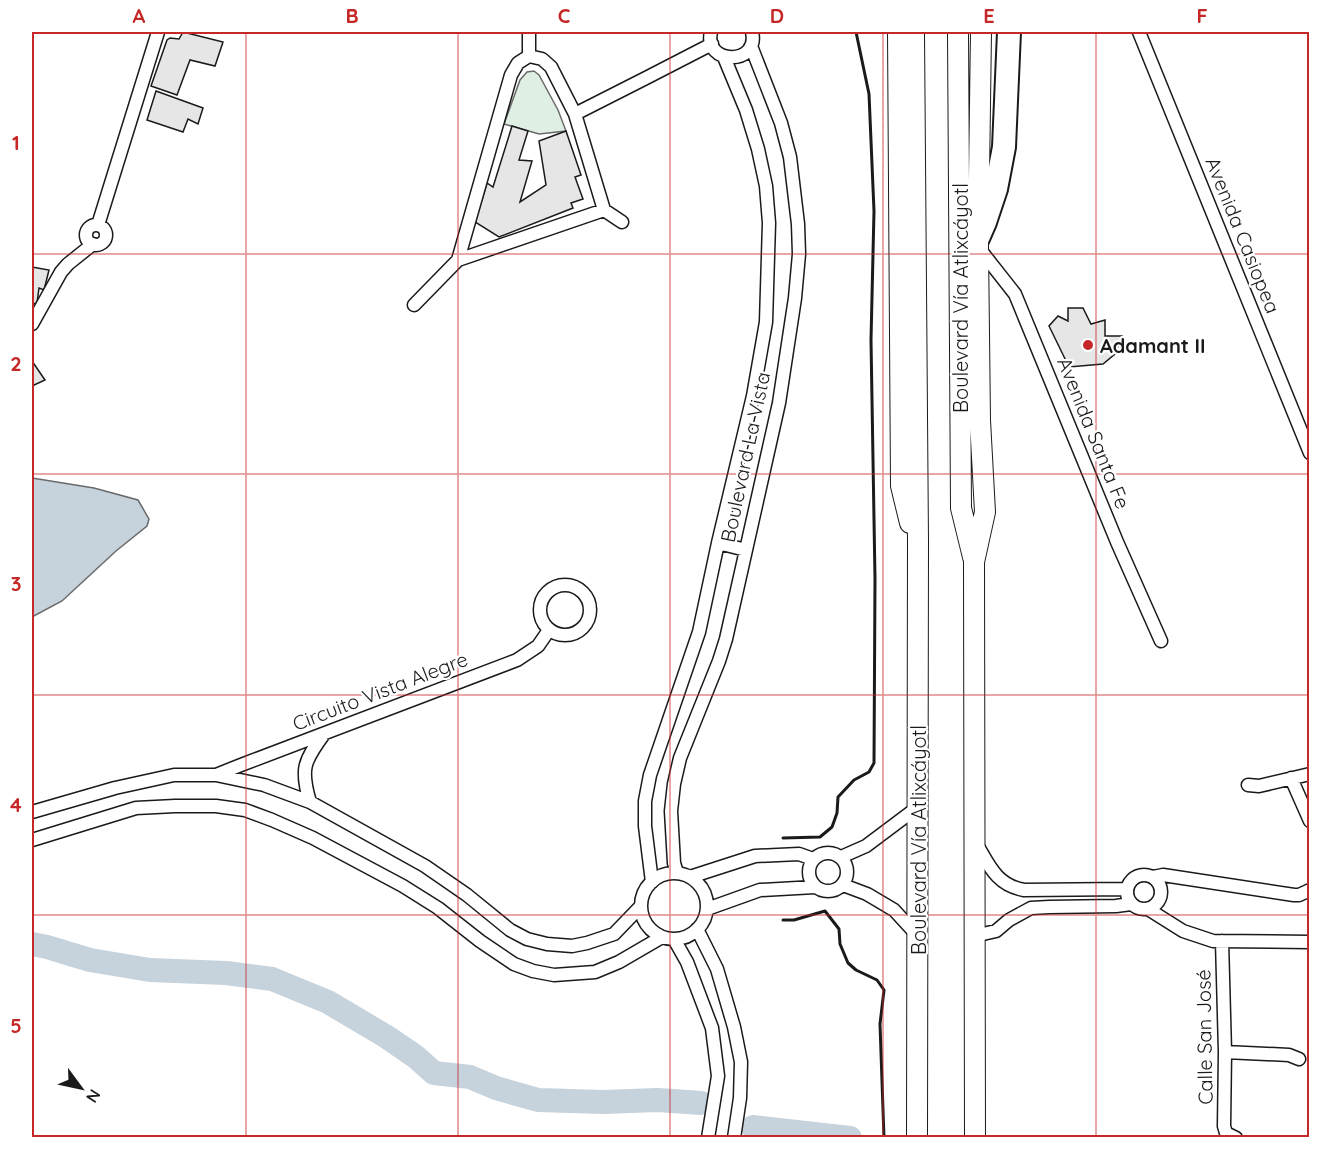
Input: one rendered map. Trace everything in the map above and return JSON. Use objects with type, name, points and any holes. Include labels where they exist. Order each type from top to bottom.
[{"type":"highway","points":[[978,243],[996,189],[1004,147],[1009,32]]},
{"type":"main road","name":"Boulevard Vía Atlixcáyotl","points":[[898,32],[901,486],[908,517],[918,542]]},
{"type":"main road","name":"Boulevard Vía Atlixcáyotl","points":[[914,32],[918,542],[917,1137]]},
{"type":"main road","name":"Boulevard Vía Atlixcáyotl","points":[[958,32],[961,508],[974,562]]},
{"type":"main road","name":"Boulevard Vía Atlixcáyotl","points":[[975,1137],[974,562],[985,512],[980,420],[978,243],[981,32]]},
{"type":"street","points":[[32,324],[61,272],[93,244],[86,237],[86,232],[93,225],[98,225],[158,32]]},
{"type":"street","points":[[529,32],[530,56]]},
{"type":"street","points":[[574,114],[646,78],[712,38],[716,51],[724,57],[735,58],[744,54],[751,46],[752,32]]},
{"type":"street","name":"Avenida Casiopea","points":[[1139,32],[1310,453]]},
{"type":"street","name":"Boulevard La Vista","points":[[677,873],[674,863],[670,811],[674,784],[680,758],[726,639],[778,403],[795,298],[799,254],[790,157],[781,123],[751,46]]},
{"type":"street","points":[[458,260],[511,75],[518,63],[530,56],[542,59],[551,67],[574,114],[604,210],[622,222]]},
{"type":"street","name":"Boulevard La Vista","points":[[652,882],[645,826],[645,801],[650,775],[699,632],[753,396],[766,322],[769,223],[766,186],[759,149],[724,57]]},
{"type":"street","points":[[414,305],[458,260],[604,210]]},
{"type":"street","name":"Avenida Santa Fe","points":[[978,243],[1015,294],[1117,542],[1161,641]]},
{"type":"street","points":[[718,543],[746,550]]},
{"type":"street","points":[[562,584],[575,586],[584,594],[590,605],[589,617],[583,627],[572,634],[560,635],[549,630],[541,621],[539,609],[543,597],[551,588],[562,584]]},
{"type":"street","name":"Circuito Vista Alegre","points":[[216,776],[517,660],[538,646],[549,630]]},
{"type":"street","points":[[310,802],[304,785],[305,769],[309,754],[324,733]]},
{"type":"street","points":[[1248,785],[1259,786],[1310,774]]},
{"type":"street","points":[[32,812],[115,788],[174,775],[216,776],[264,785],[310,802],[425,866],[510,930],[527,939],[572,946],[588,944],[614,934],[641,906]]},
{"type":"street","points":[[1291,778],[1310,821]]},
{"type":"street","points":[[32,840],[136,808],[216,806],[245,810],[313,838],[403,886],[438,908],[514,964],[554,975],[595,972],[620,963],[668,938],[687,936],[697,929],[704,920],[707,909],[706,896],[700,885],[690,877],[677,873],[664,874],[652,882],[644,893],[641,906],[644,919],[651,929],[668,938],[687,962],[712,1028],[718,1076],[708,1137]]},
{"type":"street","points":[[841,857],[866,846],[918,807]]},
{"type":"street","points":[[974,839],[996,875],[1014,888],[1024,890],[1126,889]]},
{"type":"street","points":[[827,853],[841,857],[847,871],[843,885],[829,892],[815,887],[808,874],[813,859],[827,853]]},
{"type":"street","points":[[690,877],[755,856],[799,854],[813,859]]},
{"type":"street","points":[[1153,877],[1159,883],[1160,899],[1155,906],[1148,909],[1136,908],[1128,900],[1126,889],[1130,881],[1137,876],[1145,875],[1153,877],[1163,875],[1294,895],[1310,890]]},
{"type":"street","points":[[843,885],[867,894],[894,910],[918,935]]},
{"type":"street","points":[[707,909],[760,890],[815,887]]},
{"type":"street","points":[[974,936],[996,931],[1009,920],[1031,908],[1131,904]]},
{"type":"street","points":[[1148,909],[1192,935],[1213,941],[1310,942]]},
{"type":"street","points":[[697,929],[717,969],[734,1027],[741,1062],[740,1098],[734,1137]]},
{"type":"street","name":"Calle San José","points":[[1222,941],[1224,1126],[1231,1135]]},
{"type":"street","points":[[1225,1052],[1289,1055],[1299,1059]]},
{"type":"green space","points":[[534,71],[539,75],[558,110],[566,131],[539,134],[504,124],[520,80],[527,72]]},
{"type":"shaded area","points":[[32,478],[94,488],[138,500],[149,519],[147,526],[62,601],[32,617]]},
{"type":"building","points":[[183,32],[223,42],[215,66],[190,60],[177,95],[151,86],[167,40],[179,39]]},
{"type":"building","points":[[156,91],[203,108],[198,124],[188,119],[183,132],[147,120]]},
{"type":"building","points":[[512,126],[528,131],[519,160],[532,161],[520,202],[546,185],[539,141],[566,131],[581,175],[575,177],[583,199],[571,203],[573,208],[499,237],[475,222],[487,183],[493,187]]},
{"type":"building","points":[[32,267],[49,270],[44,290],[39,288],[37,303],[32,304]]},
{"type":"building","name":"Adamant II","points":[[1068,308],[1083,308],[1091,324],[1105,320],[1105,336],[1122,336],[1115,354],[1103,364],[1069,367],[1049,326],[1058,316],[1068,321]]},
{"type":"building","points":[[32,361],[45,380],[32,386]]},
{"type":"waterway","points":[[32,944],[90,960],[150,970],[226,973],[272,979],[328,1002],[387,1037],[434,1073],[470,1077],[496,1088],[538,1100],[603,1102],[658,1100],[701,1103]]},
{"type":"waterway","points":[[753,1127],[850,1138]]},
{"type":"wall","points":[[783,838],[820,837],[832,827],[837,813],[838,797],[854,780],[869,772],[874,763],[875,579],[871,340],[874,211],[869,94],[856,32]]},
{"type":"wall","points":[[783,920],[794,920],[825,911],[839,929],[840,944],[848,963],[856,970],[877,980],[884,990],[880,1024],[884,1138]]},
{"type":"place","name":"Adamant II","points":[[1088,345]]}]
